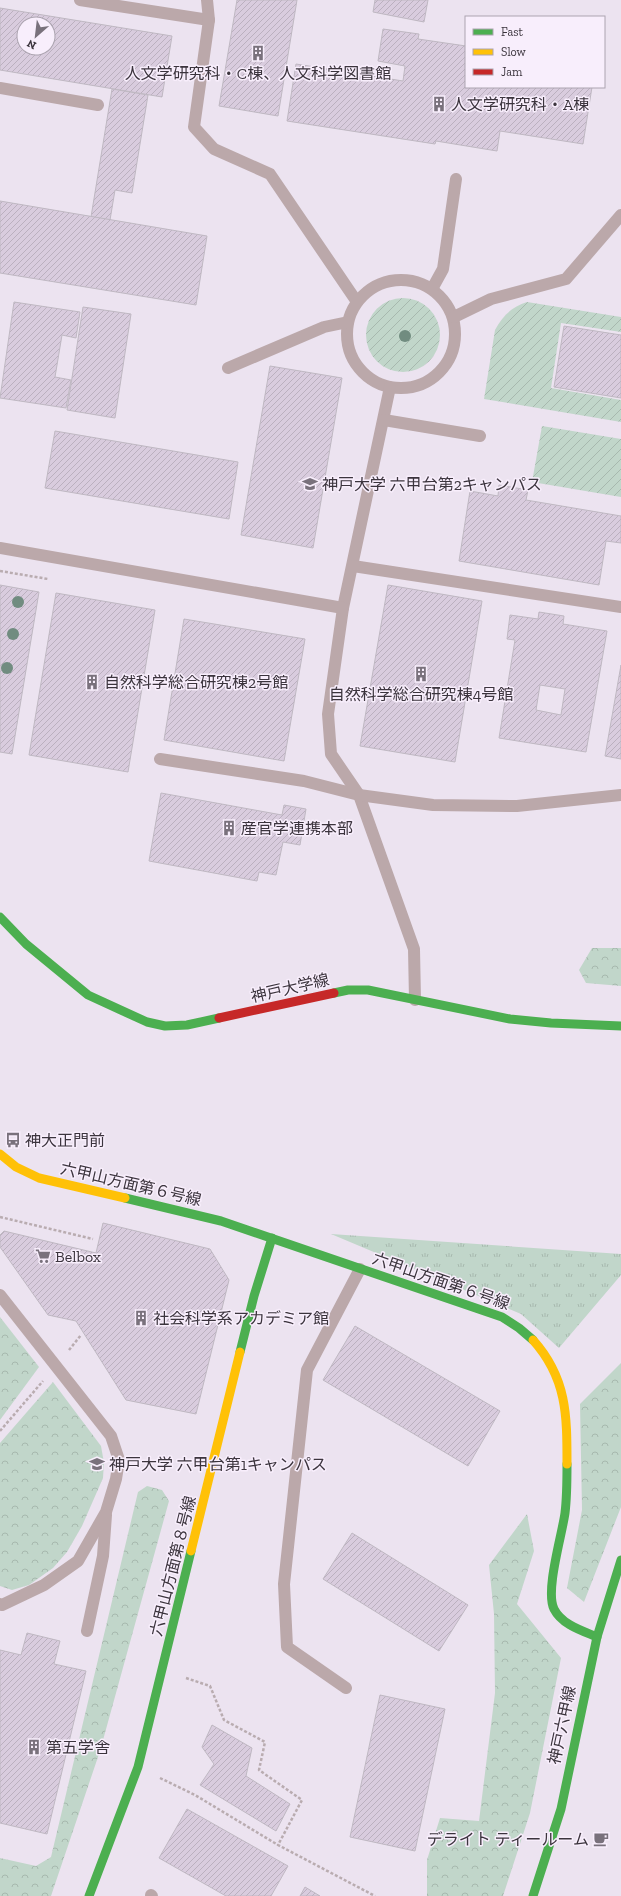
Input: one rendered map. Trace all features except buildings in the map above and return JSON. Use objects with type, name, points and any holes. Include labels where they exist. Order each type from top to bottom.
[{"type":"street","name":"神戸大学線","points":[[0,917],[26,944],[57,972],[88,995],[140,1020],[165,1026],[187,1026],[348,990],[368,990],[510,1019],[551,1023],[621,1026]]},
{"type":"street","name":"六甲山方面第６号線","points":[[0,1154],[16,1167],[39,1178],[221,1221],[502,1317],[522,1329],[532,1338],[543,1352],[557,1374],[563,1398],[566,1430],[567,1504],[553,1589],[552,1604],[558,1615],[569,1624],[597,1638]]},
{"type":"street","name":"六甲山方面第８号線","points":[[89,1896],[138,1767],[254,1296],[272,1238]]},
{"type":"street","name":"神戸六甲線","points":[[534,1896],[560,1809],[597,1638],[621,1560]]},
{"type":"lane","points":[[80,0],[209,20]]},
{"type":"lane","points":[[207,0],[209,20],[194,127],[214,150],[270,174],[357,302]]},
{"type":"lane","points":[[0,88],[98,105]]},
{"type":"lane","points":[[432,288],[443,269],[456,179]]},
{"type":"lane","points":[[454,317],[491,299],[566,279],[621,215]]},
{"type":"lane","points":[[406,280],[432,288],[454,317],[455,346],[442,371],[418,386],[390,387],[371,379],[356,363],[348,344],[348,322],[357,302],[378,285],[406,280]]},
{"type":"lane","points":[[228,368],[324,328],[348,322]]},
{"type":"lane","points":[[390,387],[354,566],[343,608],[328,714],[331,754],[359,795],[414,949],[415,1000]]},
{"type":"lane","points":[[384,420],[480,436]]},
{"type":"lane","points":[[0,548],[343,608]]},
{"type":"lane","points":[[354,566],[621,607]]},
{"type":"lane","points":[[160,759],[304,782],[359,795],[433,805],[517,806],[621,795]]},
{"type":"lane","points":[[346,1688],[287,1647],[284,1584],[307,1370],[360,1269]]},
{"type":"lane","points":[[0,1295],[111,1436],[119,1460],[116,1479],[106,1512],[78,1561],[44,1585],[0,1604]]},
{"type":"lane","points":[[87,1631],[103,1556],[106,1512]]},
{"type":"path","points":[[0,1216],[94,1239]]},
{"type":"path","points":[[0,1431],[8,1422]]},
{"type":"path","points":[[163,1670],[210,1686],[224,1720],[265,1742],[259,1770],[302,1800],[278,1845]]},
{"type":"path","points":[[138,1767],[195,1795],[278,1845],[375,1896]]},
{"type":"green space","points":[[403,298],[417,301],[429,309],[437,321],[440,335],[437,349],[429,361],[417,369],[403,372],[389,369],[377,361],[369,349],[366,335],[369,321],[377,309],[389,301]]},
{"type":"green space","points":[[527,302],[621,317],[621,332],[561,323],[551,388],[621,400],[621,422],[484,399],[495,330],[508,312]]},
{"type":"green space","points":[[542,426],[621,439],[621,497],[532,482]]},
{"type":"green space","points":[[592,948],[621,948],[621,986],[586,983],[579,970]]},
{"type":"green space","points":[[331,1234],[621,1254],[621,1275],[559,1348],[521,1314]]},
{"type":"green space","points":[[0,1317],[39,1367],[0,1420]]},
{"type":"green space","points":[[621,1363],[621,1507],[584,1602],[567,1588],[582,1510],[580,1404]]},
{"type":"green space","points":[[53,1382],[101,1446],[104,1463],[103,1478],[82,1526],[67,1552],[53,1568],[29,1585],[12,1590],[0,1586],[0,1443]]},
{"type":"green space","points":[[147,1486],[162,1490],[169,1501],[100,1751],[51,1896],[0,1896],[0,1858],[36,1866],[51,1857],[138,1492]]},
{"type":"green space","points":[[527,1514],[534,1551],[517,1604],[561,1658],[530,1813],[503,1896],[427,1896],[427,1860],[440,1818],[479,1821],[495,1693],[494,1614],[489,1565]]},
{"type":"traffic: fast","points":[[0,917],[26,944],[88,995],[147,1022],[165,1026],[187,1025],[219,1018]]},
{"type":"traffic: fast","points":[[334,993],[348,990],[368,990],[510,1019],[551,1023],[621,1026]]},
{"type":"traffic: fast","points":[[125,1198],[221,1221],[502,1317],[519,1328],[533,1340]]},
{"type":"traffic: fast","points":[[240,1352],[254,1296],[272,1238]]},
{"type":"traffic: fast","points":[[567,1464],[567,1495],[565,1513],[555,1562],[552,1601],[554,1609],[562,1619],[573,1627],[597,1637]]},
{"type":"traffic: fast","points":[[89,1896],[138,1767],[191,1551]]},
{"type":"traffic: fast","points":[[533,1896],[561,1809],[597,1637],[621,1560]]},
{"type":"traffic: slow","points":[[0,1154],[16,1167],[39,1178],[125,1198]]},
{"type":"traffic: slow","points":[[533,1340],[544,1354],[559,1383],[565,1413],[567,1464]]},
{"type":"traffic: slow","points":[[191,1551],[240,1352]]},
{"type":"traffic: jam","points":[[219,1018],[334,993]]},
{"type":"place","name":"人文学研究科・C棟、人文科学図書館","points":[[258,53]]},
{"type":"place","name":"人文学研究科・A棟","points":[[439,104]]},
{"type":"place","name":"神戸大学 六甲台第2キャンパス","points":[[310,484]]},
{"type":"place","name":"自然科学総合研究棟4号館","points":[[421,674]]},
{"type":"place","name":"自然科学総合研究棟2号館","points":[[92,682]]},
{"type":"place","name":"産官学連携本部","points":[[229,828]]},
{"type":"place","name":"神大正門前","points":[[13,1140]]},
{"type":"place","name":"Belbox","points":[[43,1256]]},
{"type":"place","name":"社会科学系アカデミア館","points":[[141,1318]]},
{"type":"place","name":"神戸大学 六甲台第1キャンパス","points":[[97,1464]]},
{"type":"place","name":"第五学舎","points":[[34,1747]]},
{"type":"place","name":"デライト ティールーム","points":[[601,1839]]}]
